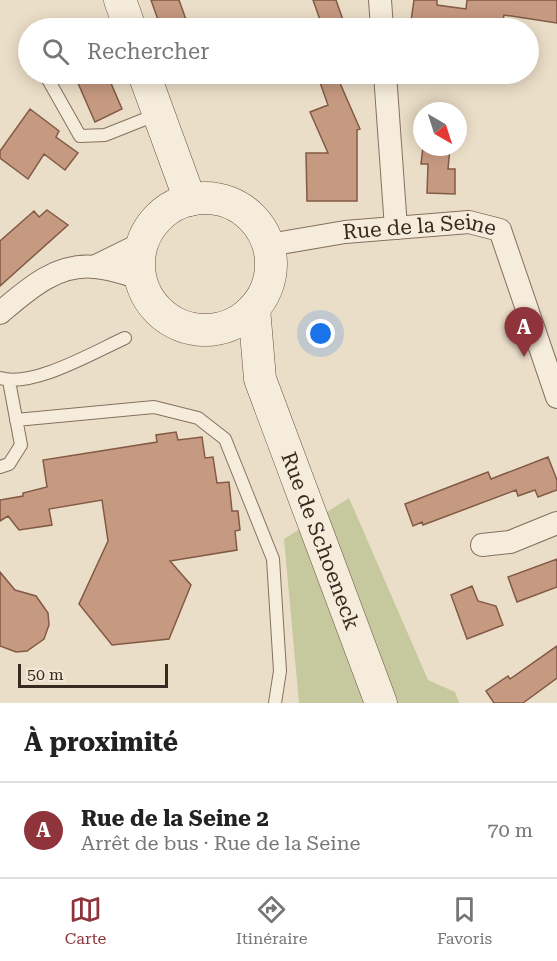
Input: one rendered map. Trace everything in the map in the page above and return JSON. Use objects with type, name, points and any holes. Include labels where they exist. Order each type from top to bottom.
[{"type":"main road","points":[[120,0],[126,18]]},
{"type":"main road","points":[[148,84],[190,200]]},
{"type":"main road","points":[[205,197],[223,200],[252,217],[269,245],[272,273],[261,302],[236,324],[210,331],[190,329],[169,320],[148,298],[139,267],[147,234],[158,219],[176,205],[190,200],[205,197]]},
{"type":"main road","name":"Rue de Schoeneck","points":[[254,308],[260,379],[381,703]]},
{"type":"main road","name":"Rue de Schoeneck","points":[[210,331],[234,348],[260,379]]},
{"type":"street","points":[[380,0],[381,18]]},
{"type":"street","points":[[387,84],[396,228]]},
{"type":"street","name":"Rue de la Seine","points":[[269,245],[345,232],[469,222],[500,230],[557,397]]},
{"type":"street","points":[[94,267],[145,242]]},
{"type":"street","points":[[0,313],[39,280],[71,268],[94,267],[141,278]]},
{"type":"street","points":[[482,545],[510,542],[557,523]]},
{"type":"lane","points":[[51,84],[80,136],[105,135],[158,114]]},
{"type":"lane","points":[[0,467],[9,464],[21,445],[4,380],[35,377],[125,338]]},
{"type":"lane","points":[[16,420],[154,407],[198,418],[225,439],[273,560],[280,671],[275,703]]},
{"type":"green space","points":[[349,498],[428,680],[455,692],[459,703],[299,703],[284,539]]},
{"type":"building","points":[[151,0],[179,0],[185,18],[157,18]]},
{"type":"building","points":[[313,0],[336,0],[342,18],[319,18]]},
{"type":"building","points":[[414,0],[437,0],[437,5],[466,9],[467,0],[557,0],[557,23],[539,20],[539,18],[504,15],[504,18],[411,18]]},
{"type":"building","points":[[78,84],[111,84],[122,109],[95,122]]},
{"type":"building","points":[[321,84],[340,84],[360,129],[357,130],[357,201],[307,201],[306,153],[328,153],[310,112],[328,105]]},
{"type":"building","points":[[30,109],[59,131],[56,137],[78,153],[65,170],[44,154],[28,179],[0,158],[0,151]]},
{"type":"building","points":[[422,156],[449,156],[448,169],[455,169],[455,194],[427,193],[428,164],[421,164]]},
{"type":"building","points":[[47,210],[68,225],[0,286],[0,241],[34,211],[39,217]]},
{"type":"building","points":[[176,432],[178,440],[202,437],[205,458],[213,457],[217,483],[229,482],[232,511],[238,511],[240,530],[235,531],[237,550],[170,561],[191,585],[169,639],[112,645],[79,604],[108,541],[102,500],[49,509],[52,525],[19,530],[8,516],[0,521],[0,500],[23,496],[23,493],[47,487],[43,460],[157,442],[156,435]]},
{"type":"building","points":[[548,457],[557,480],[557,490],[538,497],[535,490],[518,496],[516,490],[423,525],[422,522],[413,526],[405,504],[488,472],[491,479]]},
{"type":"building","points":[[557,559],[557,587],[517,602],[508,577]]},
{"type":"building","points":[[0,572],[15,590],[36,596],[48,613],[49,625],[44,639],[27,651],[16,652],[0,646]]},
{"type":"building","points":[[472,586],[478,601],[496,606],[503,625],[467,639],[451,595]]},
{"type":"building","points":[[557,646],[557,678],[523,703],[494,703],[486,691],[508,676],[510,679]]},
{"type":"place","name":"Rue de la Seine 2","points":[[524,357]]}]
